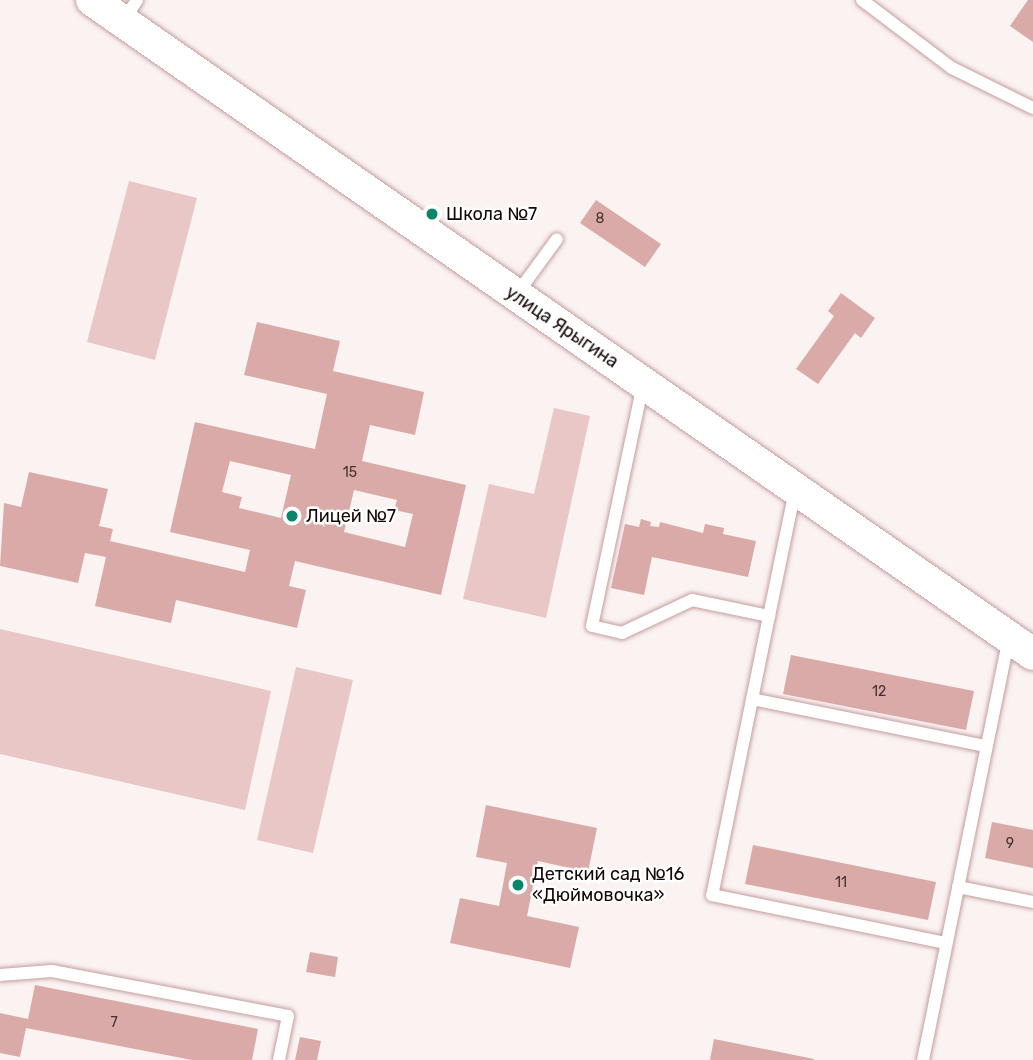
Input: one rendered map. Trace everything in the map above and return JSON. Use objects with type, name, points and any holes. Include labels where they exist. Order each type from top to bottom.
[{"type":"street","name":"улица Ярыгина","points":[[92,0],[130,11],[516,295],[1021,646]]},
{"type":"lane","points":[[862,0],[952,68],[1033,108]]},
{"type":"lane","points":[[516,295],[557,239]]},
{"type":"lane","points":[[643,383],[592,626],[622,633],[691,600],[769,616]]},
{"type":"lane","points":[[795,490],[712,895],[946,943]]},
{"type":"lane","points":[[923,1060],[986,746],[1021,646]]},
{"type":"lane","points":[[752,699],[986,746]]},
{"type":"lane","points":[[958,887],[1033,902]]},
{"type":"lane","points":[[0,975],[52,971],[288,1016],[279,1060]]},
{"type":"shaded area","points":[[129,181],[197,198],[155,360],[87,342]]},
{"type":"shaded area","points":[[554,408],[590,416],[546,618],[463,599],[489,484],[534,494]]},
{"type":"shaded area","points":[[0,629],[271,691],[245,810],[0,754]]},
{"type":"shaded area","points":[[296,667],[353,680],[313,853],[257,840]]},
{"type":"building","points":[[1028,0],[1033,0],[1033,42],[1010,26]]},
{"type":"building","points":[[596,200],[661,244],[645,267],[580,223]]},
{"type":"building","points":[[841,293],[875,318],[861,338],[855,333],[818,384],[796,369],[834,316],[828,311]]},
{"type":"building","points":[[257,322],[340,341],[333,371],[424,392],[415,435],[370,425],[362,461],[466,485],[441,595],[295,561],[289,586],[306,590],[297,628],[176,600],[171,623],[95,606],[106,557],[85,553],[78,583],[0,566],[4,503],[21,507],[29,472],[108,489],[99,526],[113,529],[110,541],[245,572],[250,550],[170,532],[195,422],[315,449],[327,394],[244,375]],"holes":[[[230,461],[291,475],[281,518],[239,508],[242,497],[222,492]],[[354,490],[397,500],[394,510],[413,514],[405,547],[344,532]]]},
{"type":"building","points":[[641,519],[651,522],[650,526],[659,527],[660,522],[703,533],[705,524],[724,528],[723,534],[756,541],[748,577],[652,557],[644,595],[611,588],[625,524],[639,527]]},
{"type":"building","points":[[791,655],[974,691],[966,730],[783,694]]},
{"type":"building","name":"Детский сад №16 «Дюймовочка»","points":[[486,805],[597,828],[588,872],[538,861],[527,916],[579,927],[570,968],[450,943],[460,898],[499,906],[507,863],[476,857]]},
{"type":"building","points":[[992,822],[1033,830],[1033,868],[985,858]]},
{"type":"building","points":[[753,845],[936,882],[928,920],[745,884]]},
{"type":"building","points":[[310,952],[338,957],[335,977],[306,972]]},
{"type":"building","points":[[35,985],[258,1029],[252,1060],[192,1060],[26,1028],[20,1057],[0,1053],[0,1013],[28,1019]]},
{"type":"building","points":[[300,1037],[321,1041],[317,1060],[295,1060]]},
{"type":"building","points":[[714,1039],[814,1059],[814,1060],[710,1060]]},
{"type":"place","name":"Школа №7","points":[[432,214]]},
{"type":"place","name":"Лицей №7","points":[[292,516]]},
{"type":"place","name":"Детский сад №16 «Дюймовочка»","points":[[518,885]]}]
